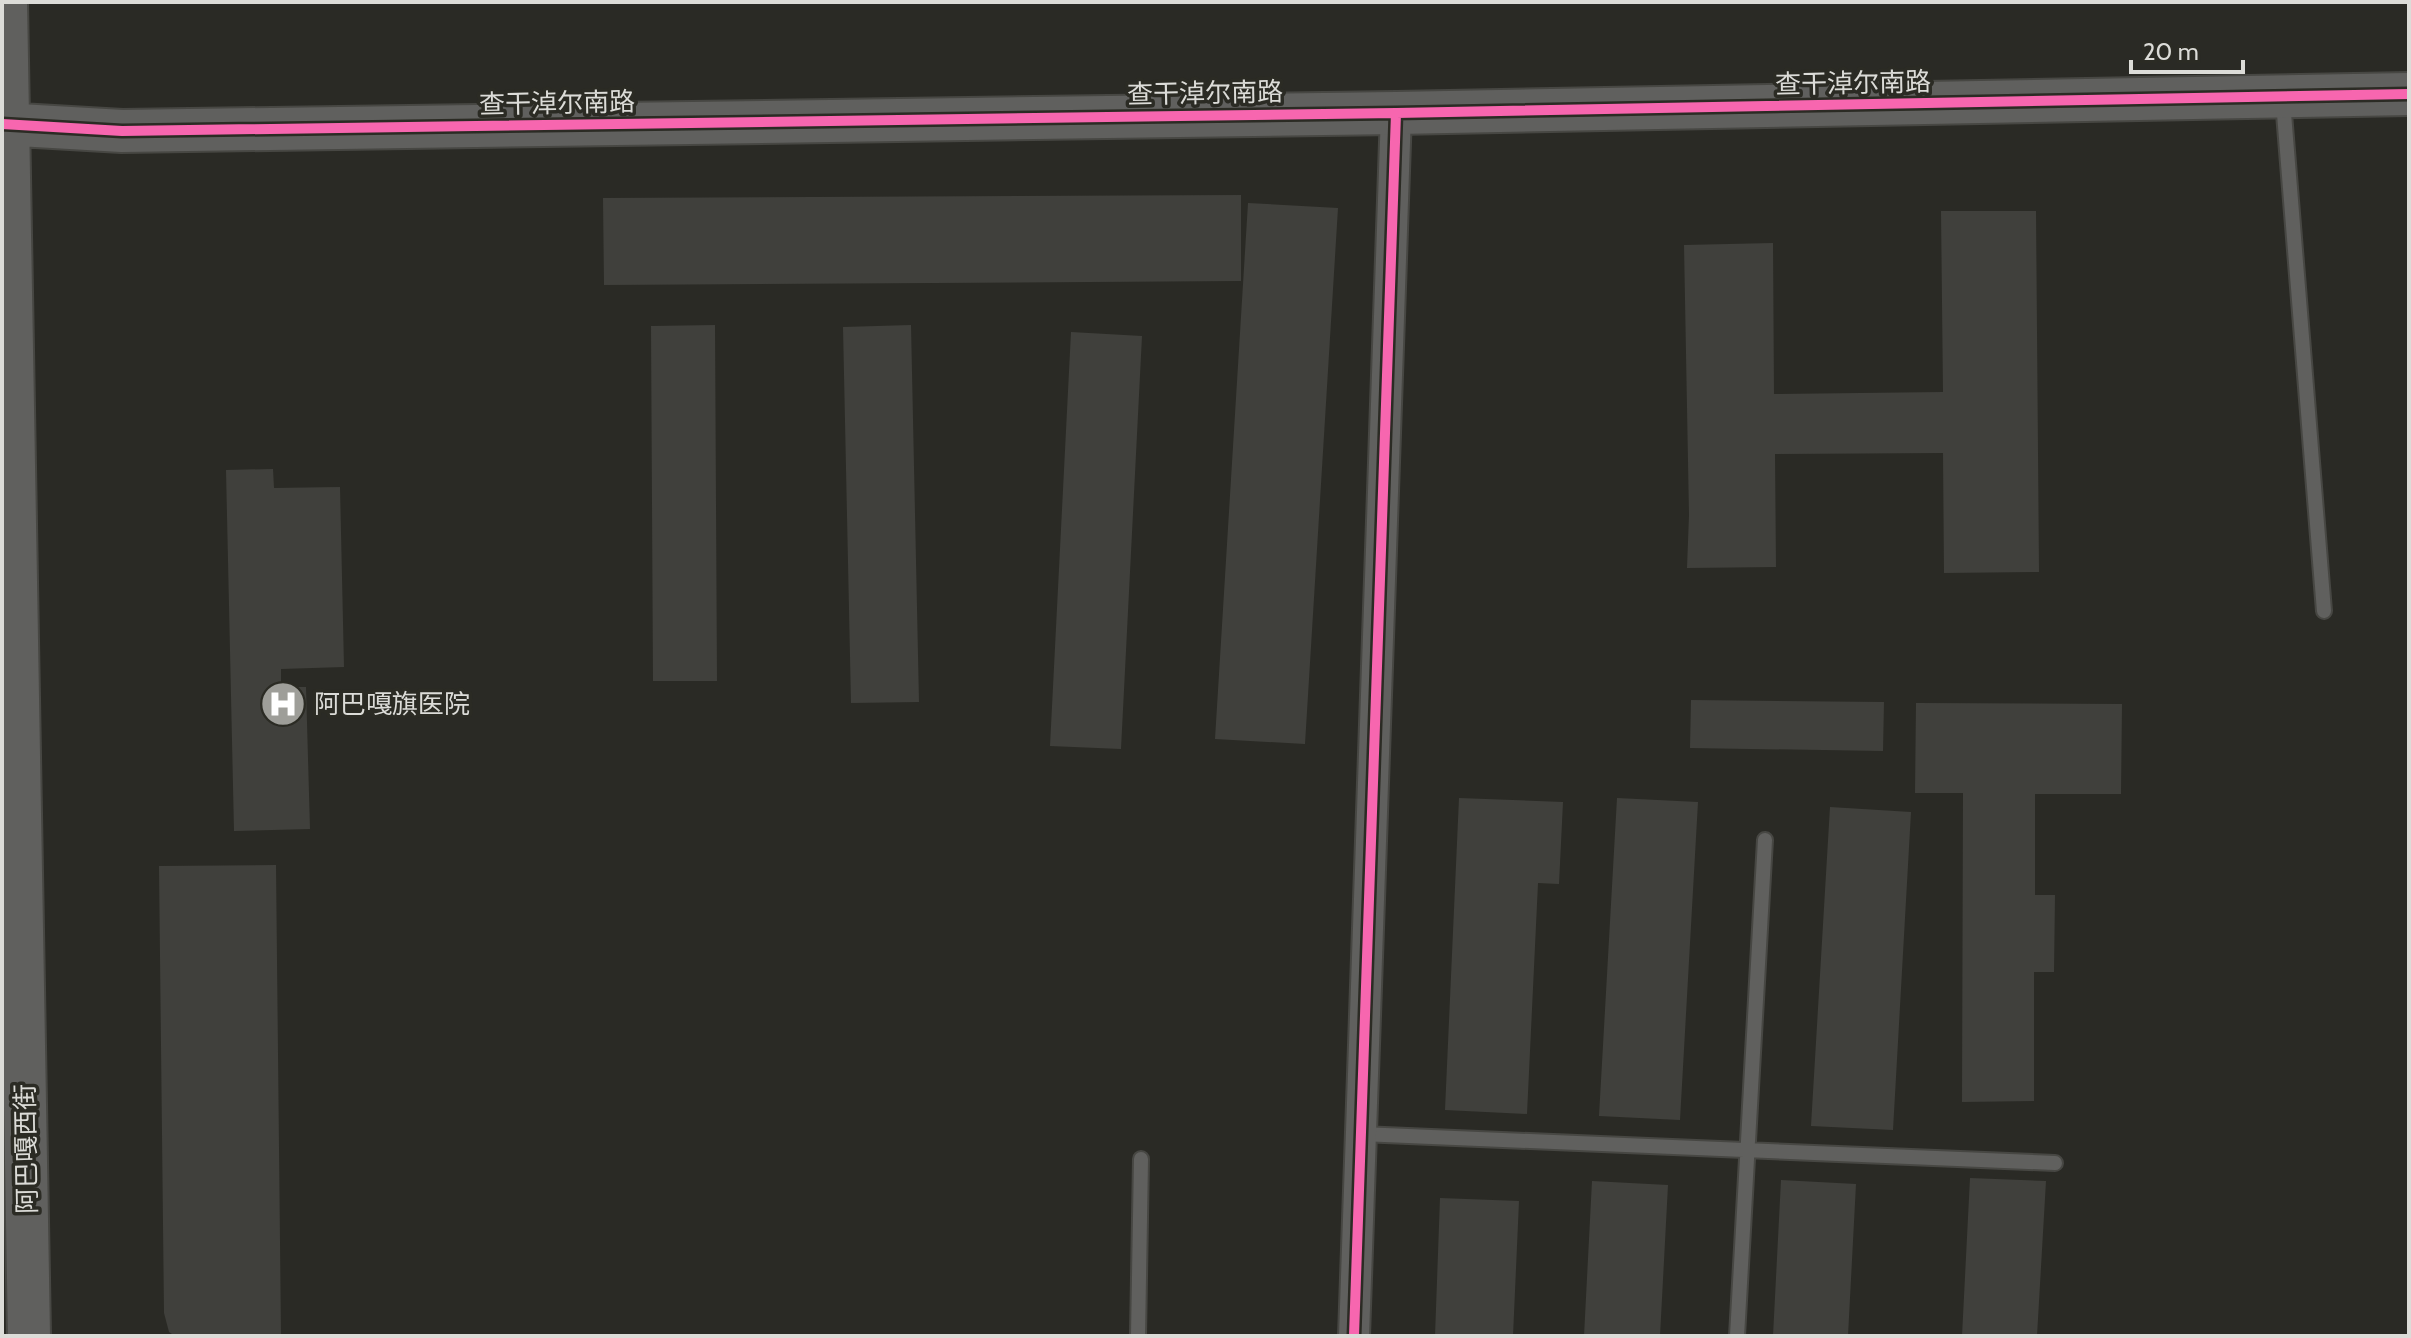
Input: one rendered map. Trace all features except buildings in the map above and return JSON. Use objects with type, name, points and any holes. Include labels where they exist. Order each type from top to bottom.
[{"type":"street","name":"阿巴嘎西街","points":[[6,2],[5,124],[29,1336]]},
{"type":"street","name":"查干淖尔南路","points":[[5,124],[122,131],[1396,113],[2409,94]]},
{"type":"street","points":[[1354,1336],[1396,113]]},
{"type":"lane","points":[[2283,97],[2324,611]]},
{"type":"lane","points":[[1737,1336],[1765,840]]},
{"type":"lane","points":[[1361,1134],[2055,1163]]},
{"type":"lane","points":[[1138,1336],[1141,1159]]},
{"type":"cycle path","points":[[2,124],[122,131],[1396,113],[2409,94]]},
{"type":"cycle path","points":[[1354,1336],[1396,113]]},
{"type":"place","name":"阿巴嘎旗医院","points":[[283,704]]}]
